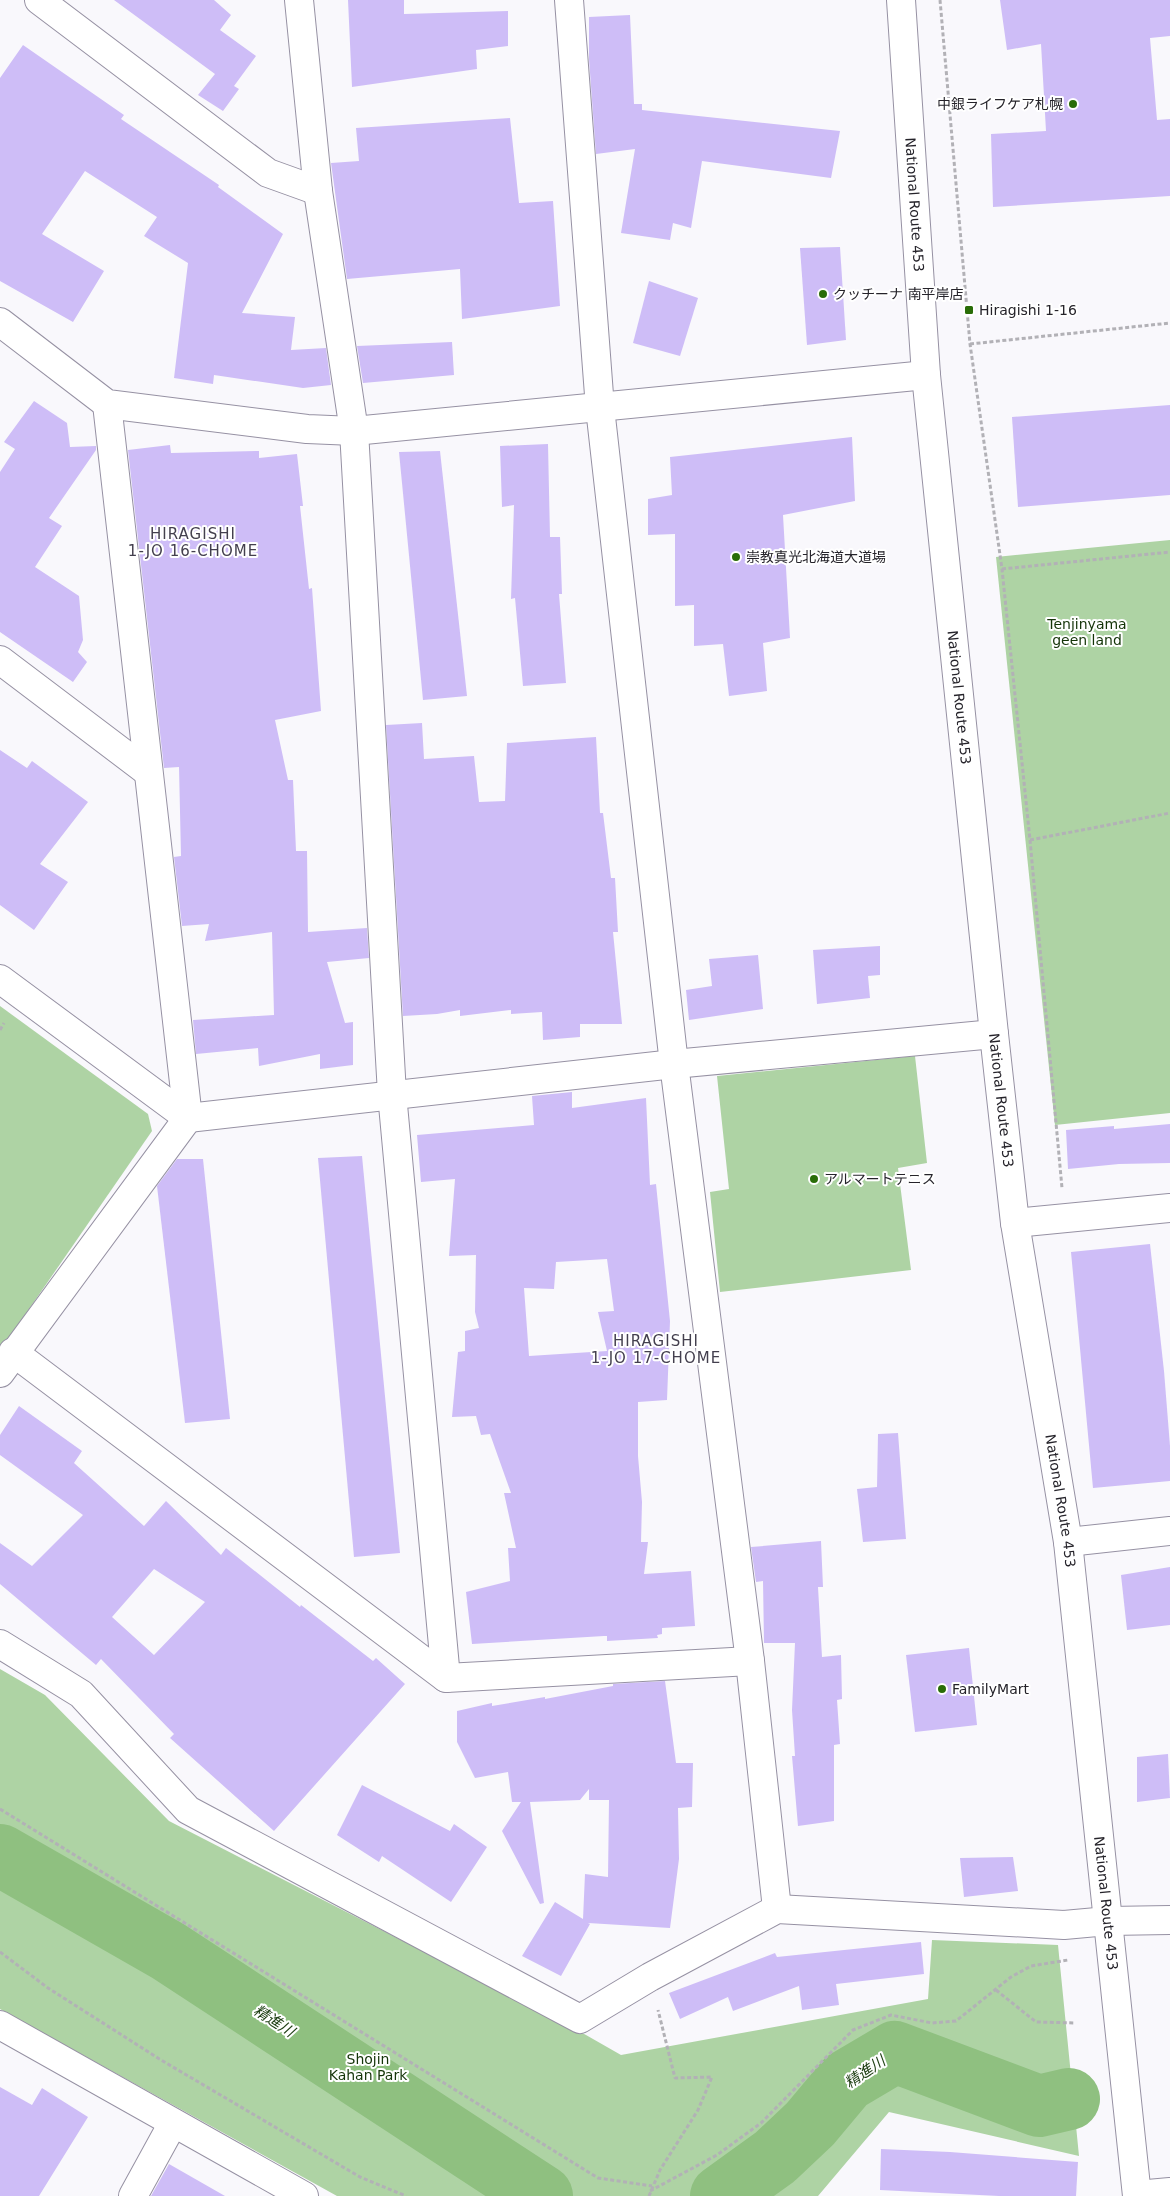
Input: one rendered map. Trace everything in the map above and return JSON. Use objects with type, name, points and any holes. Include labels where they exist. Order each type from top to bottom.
[{"type":"main road","points":[[39,0],[268,173],[318,192]]},
{"type":"main road","points":[[299,0],[318,192],[354,431],[392,1094],[446,1678]]},
{"type":"main road","points":[[569,0],[600,408],[674,1064],[750,1661],[777,1909]]},
{"type":"main road","name":"National Route 453","points":[[901,0],[926,375],[994,1034],[1015,1223],[1068,1542],[1137,2196]]},
{"type":"main road","points":[[0,322],[108,404],[307,429],[354,431],[926,375]]},
{"type":"main road","points":[[108,404],[188,1118],[7,1362],[446,1678],[750,1661]]},
{"type":"main road","points":[[0,660],[148,772]]},
{"type":"main road","points":[[0,979],[188,1118],[674,1064],[994,1034]]},
{"type":"main road","points":[[1015,1223],[1170,1208]]},
{"type":"main road","points":[[1068,1542],[1170,1531]]},
{"type":"main road","points":[[0,1644],[81,1694],[188,1810],[580,2019],[650,1977],[777,1909],[1064,1925],[1108,1921],[1170,1920]]},
{"type":"main road","points":[[0,2025],[304,2196]]},
{"type":"main road","points":[[132,2196],[173,2123]]},
{"type":"main road","points":[[1137,2196],[1170,2192]]},
{"type":"path","points":[[940,0],[970,344],[1002,569],[1030,840],[1065,1218]]},
{"type":"path","points":[[970,344],[1170,323]]},
{"type":"path","points":[[1002,569],[1170,552]]},
{"type":"path","points":[[1030,840],[1170,813]]},
{"type":"path","points":[[0,1809],[598,2178],[652,2186]]},
{"type":"path","points":[[0,1952],[48,1988],[161,2060],[360,2177],[406,2196]]},
{"type":"path","points":[[650,2191],[717,2155],[761,2123],[853,2030],[891,2015],[932,2023],[956,2021],[1011,1977],[1031,1966],[1068,1960]]},
{"type":"path","points":[[649,2196],[652,2186],[698,2110],[712,2077],[675,2078],[650,1977]]},
{"type":"path","points":[[996,1990],[1036,2022],[1075,2023]]},
{"type":"green space","name":"Tenjinyama geen land","points":[[1170,540],[1170,1113],[1055,1125],[996,557]]},
{"type":"green space","points":[[0,1006],[148,1114],[152,1131],[0,1351]]},
{"type":"green space","name":"アルマートテニス","points":[[915,1056],[927,1163],[898,1168],[911,1270],[720,1292],[710,1192],[729,1189],[717,1076]]},
{"type":"green space","name":"Shojin Kahan Park","points":[[0,1669],[45,1695],[169,1821],[586,2035],[621,2055],[928,1999],[932,1940],[1058,1945],[1079,2156],[889,2112],[818,2196],[337,2196],[0,2009]]},
{"type":"building","points":[[114,0],[214,0],[231,15],[220,30],[256,56],[234,86],[239,89],[223,111],[198,95],[215,74]]},
{"type":"building","points":[[348,0],[404,0],[404,14],[508,11],[508,46],[476,50],[477,69],[352,87]]},
{"type":"building","name":"中銀ライフケア札幌","points":[[1000,0],[1170,0],[1170,36],[1150,38],[1157,120],[1170,119],[1170,196],[993,207],[991,134],[1046,131],[1041,44],[1007,50]]},
{"type":"building","points":[[630,15],[634,104],[642,104],[642,110],[840,131],[831,178],[702,161],[691,228],[673,223],[670,240],[621,233],[635,149],[596,154],[589,59],[589,17]]},
{"type":"building","points":[[23,45],[124,115],[121,119],[219,185],[218,187],[283,234],[242,313],[295,317],[291,350],[326,348],[331,385],[303,388],[214,375],[213,384],[174,378],[188,263],[144,236],[157,217],[85,171],[42,234],[104,271],[73,322],[0,281],[0,78]]},
{"type":"building","points":[[510,118],[519,203],[553,201],[560,306],[462,319],[460,269],[347,279],[331,163],[359,161],[356,128]]},
{"type":"building","name":"クッチーナ 南平岸店","points":[[840,247],[846,340],[807,345],[800,248]]},
{"type":"building","points":[[649,281],[698,298],[680,356],[633,343]]},
{"type":"building","points":[[452,342],[454,375],[363,383],[357,346]]},
{"type":"building","points":[[34,401],[67,423],[70,447],[96,446],[96,450],[49,518],[62,526],[35,567],[79,596],[83,640],[78,652],[87,662],[73,682],[0,632],[0,472],[15,449],[4,442]]},
{"type":"building","points":[[1170,405],[1170,495],[1018,507],[1012,417]]},
{"type":"building","name":"崇教真光北海道大道場","points":[[852,437],[855,501],[783,515],[790,638],[763,643],[767,691],[729,696],[723,644],[694,646],[694,605],[675,606],[675,534],[648,535],[648,499],[672,495],[670,457]]},
{"type":"building","points":[[548,444],[550,537],[560,537],[562,594],[559,594],[566,683],[523,686],[515,598],[511,599],[514,505],[502,507],[500,446]]},
{"type":"building","points":[[170,445],[171,453],[259,451],[259,458],[297,454],[303,506],[300,506],[309,589],[312,588],[321,711],[275,720],[288,780],[293,780],[296,851],[307,851],[308,932],[367,928],[369,958],[327,962],[345,1023],[353,1022],[353,1065],[320,1069],[320,1054],[259,1066],[258,1048],[196,1054],[193,1020],[274,1015],[272,932],[205,941],[209,924],[182,926],[174,857],[181,856],[179,767],[164,768],[128,450]]},
{"type":"building","points":[[440,451],[467,696],[423,700],[399,452]]},
{"type":"building","points":[[422,723],[424,759],[474,756],[479,802],[505,801],[507,743],[596,737],[600,813],[603,813],[611,878],[615,878],[618,932],[613,932],[622,1024],[580,1024],[580,1037],[543,1040],[542,1012],[511,1014],[511,1010],[460,1016],[460,1010],[437,1014],[403,1016],[386,725]]},
{"type":"building","points":[[0,750],[27,768],[32,761],[88,802],[40,864],[68,882],[34,930],[0,905]]},
{"type":"building","points":[[880,946],[880,975],[868,976],[870,998],[817,1004],[813,950]]},
{"type":"building","points":[[758,955],[763,1009],[689,1020],[686,990],[712,986],[709,959]]},
{"type":"building","points":[[572,1092],[572,1108],[646,1098],[650,1185],[656,1184],[670,1321],[667,1400],[638,1402],[638,1456],[642,1502],[641,1542],[648,1542],[644,1574],[691,1571],[695,1626],[662,1628],[662,1634],[657,1635],[658,1638],[607,1641],[607,1636],[604,1636],[472,1644],[466,1592],[510,1581],[508,1548],[516,1548],[504,1493],[511,1493],[490,1434],[481,1435],[476,1416],[452,1417],[458,1352],[465,1351],[465,1331],[479,1328],[475,1312],[476,1255],[449,1256],[455,1179],[421,1182],[417,1135],[534,1125],[532,1096]],"holes":[[[607,1259],[614,1311],[598,1312],[607,1351],[529,1356],[524,1288],[554,1289],[556,1262]]]},
{"type":"building","points":[[1170,1124],[1170,1163],[1119,1164],[1068,1169],[1066,1130],[1114,1126],[1114,1129]]},
{"type":"building","points":[[362,1156],[400,1553],[354,1557],[318,1158]]},
{"type":"building","points":[[177,1159],[203,1159],[230,1419],[185,1423],[157,1186]]},
{"type":"building","points":[[1150,1244],[1164,1371],[1170,1446],[1170,1481],[1093,1488],[1071,1252]]},
{"type":"building","points":[[19,1406],[82,1451],[74,1463],[144,1526],[166,1501],[221,1555],[226,1548],[300,1607],[301,1605],[373,1661],[376,1658],[405,1684],[274,1831],[170,1738],[174,1734],[101,1659],[96,1665],[0,1584],[0,1543],[32,1566],[83,1515],[0,1455],[0,1435]],"holes":[[[154,1569],[205,1602],[154,1655],[112,1617]]]},
{"type":"building","points":[[898,1433],[906,1539],[863,1542],[857,1489],[877,1487],[878,1434]]},
{"type":"building","points":[[821,1541],[823,1587],[818,1587],[822,1657],[841,1655],[842,1699],[837,1700],[840,1744],[834,1745],[834,1821],[798,1826],[792,1756],[795,1756],[792,1710],[795,1643],[764,1643],[763,1581],[756,1582],[751,1547]]},
{"type":"building","points":[[1170,1567],[1170,1625],[1127,1630],[1121,1575]]},
{"type":"building","name":"FamilyMart","points":[[969,1648],[977,1725],[915,1732],[906,1655]]},
{"type":"building","points":[[665,1681],[676,1763],[693,1763],[692,1807],[678,1808],[679,1859],[670,1928],[588,1923],[590,1924],[561,1976],[522,1956],[555,1902],[583,1919],[585,1874],[608,1877],[609,1800],[589,1800],[589,1789],[580,1800],[530,1802],[544,1903],[540,1904],[502,1831],[521,1802],[512,1802],[508,1772],[475,1778],[457,1742],[457,1711],[492,1703],[492,1706],[545,1697],[545,1699],[613,1686],[613,1684]]},
{"type":"building","points":[[1168,1754],[1170,1798],[1137,1802],[1137,1757]]},
{"type":"building","points":[[362,1785],[450,1831],[454,1824],[487,1847],[451,1902],[382,1856],[379,1862],[337,1835]]},
{"type":"building","points":[[1013,1857],[1018,1891],[964,1897],[960,1858]]},
{"type":"building","points":[[921,1942],[924,1974],[836,1984],[839,2005],[802,2010],[799,1986],[733,2011],[728,1997],[680,2019],[669,1993],[775,1953],[777,1957]]},
{"type":"building","points":[[0,2087],[32,2105],[42,2088],[88,2117],[39,2196],[0,2196]]},
{"type":"building","points":[[881,2149],[950,2152],[1078,2162],[1076,2196],[999,2196],[880,2190]]},
{"type":"building","points":[[169,2164],[225,2196],[151,2196]]},
{"type":"waterway","name":"精進川","points":[[0,1855],[168,1951],[542,2196]]},
{"type":"waterway","name":"精進川","points":[[721,2196],[775,2157],[810,2124],[846,2081],[895,2052],[1039,2106],[1069,2099]]},
{"type":"place","name":"中銀ライフケア札幌","points":[[1073,104]]},
{"type":"place","name":"クッチーナ 南平岸店","points":[[823,294]]},
{"type":"place","name":"Hiragishi 1-16","points":[[969,310]]},
{"type":"place","name":"崇教真光北海道大道場","points":[[736,557]]},
{"type":"place","name":"アルマートテニス","points":[[814,1179]]},
{"type":"place","name":"FamilyMart","points":[[942,1689]]},
{"type":"district","name":"HIRAGISHI 1-JO 16-CHOME","points":[[193,542]]},
{"type":"district","name":"HIRAGISHI 1-JO 17-CHOME","points":[[656,1350]]}]
